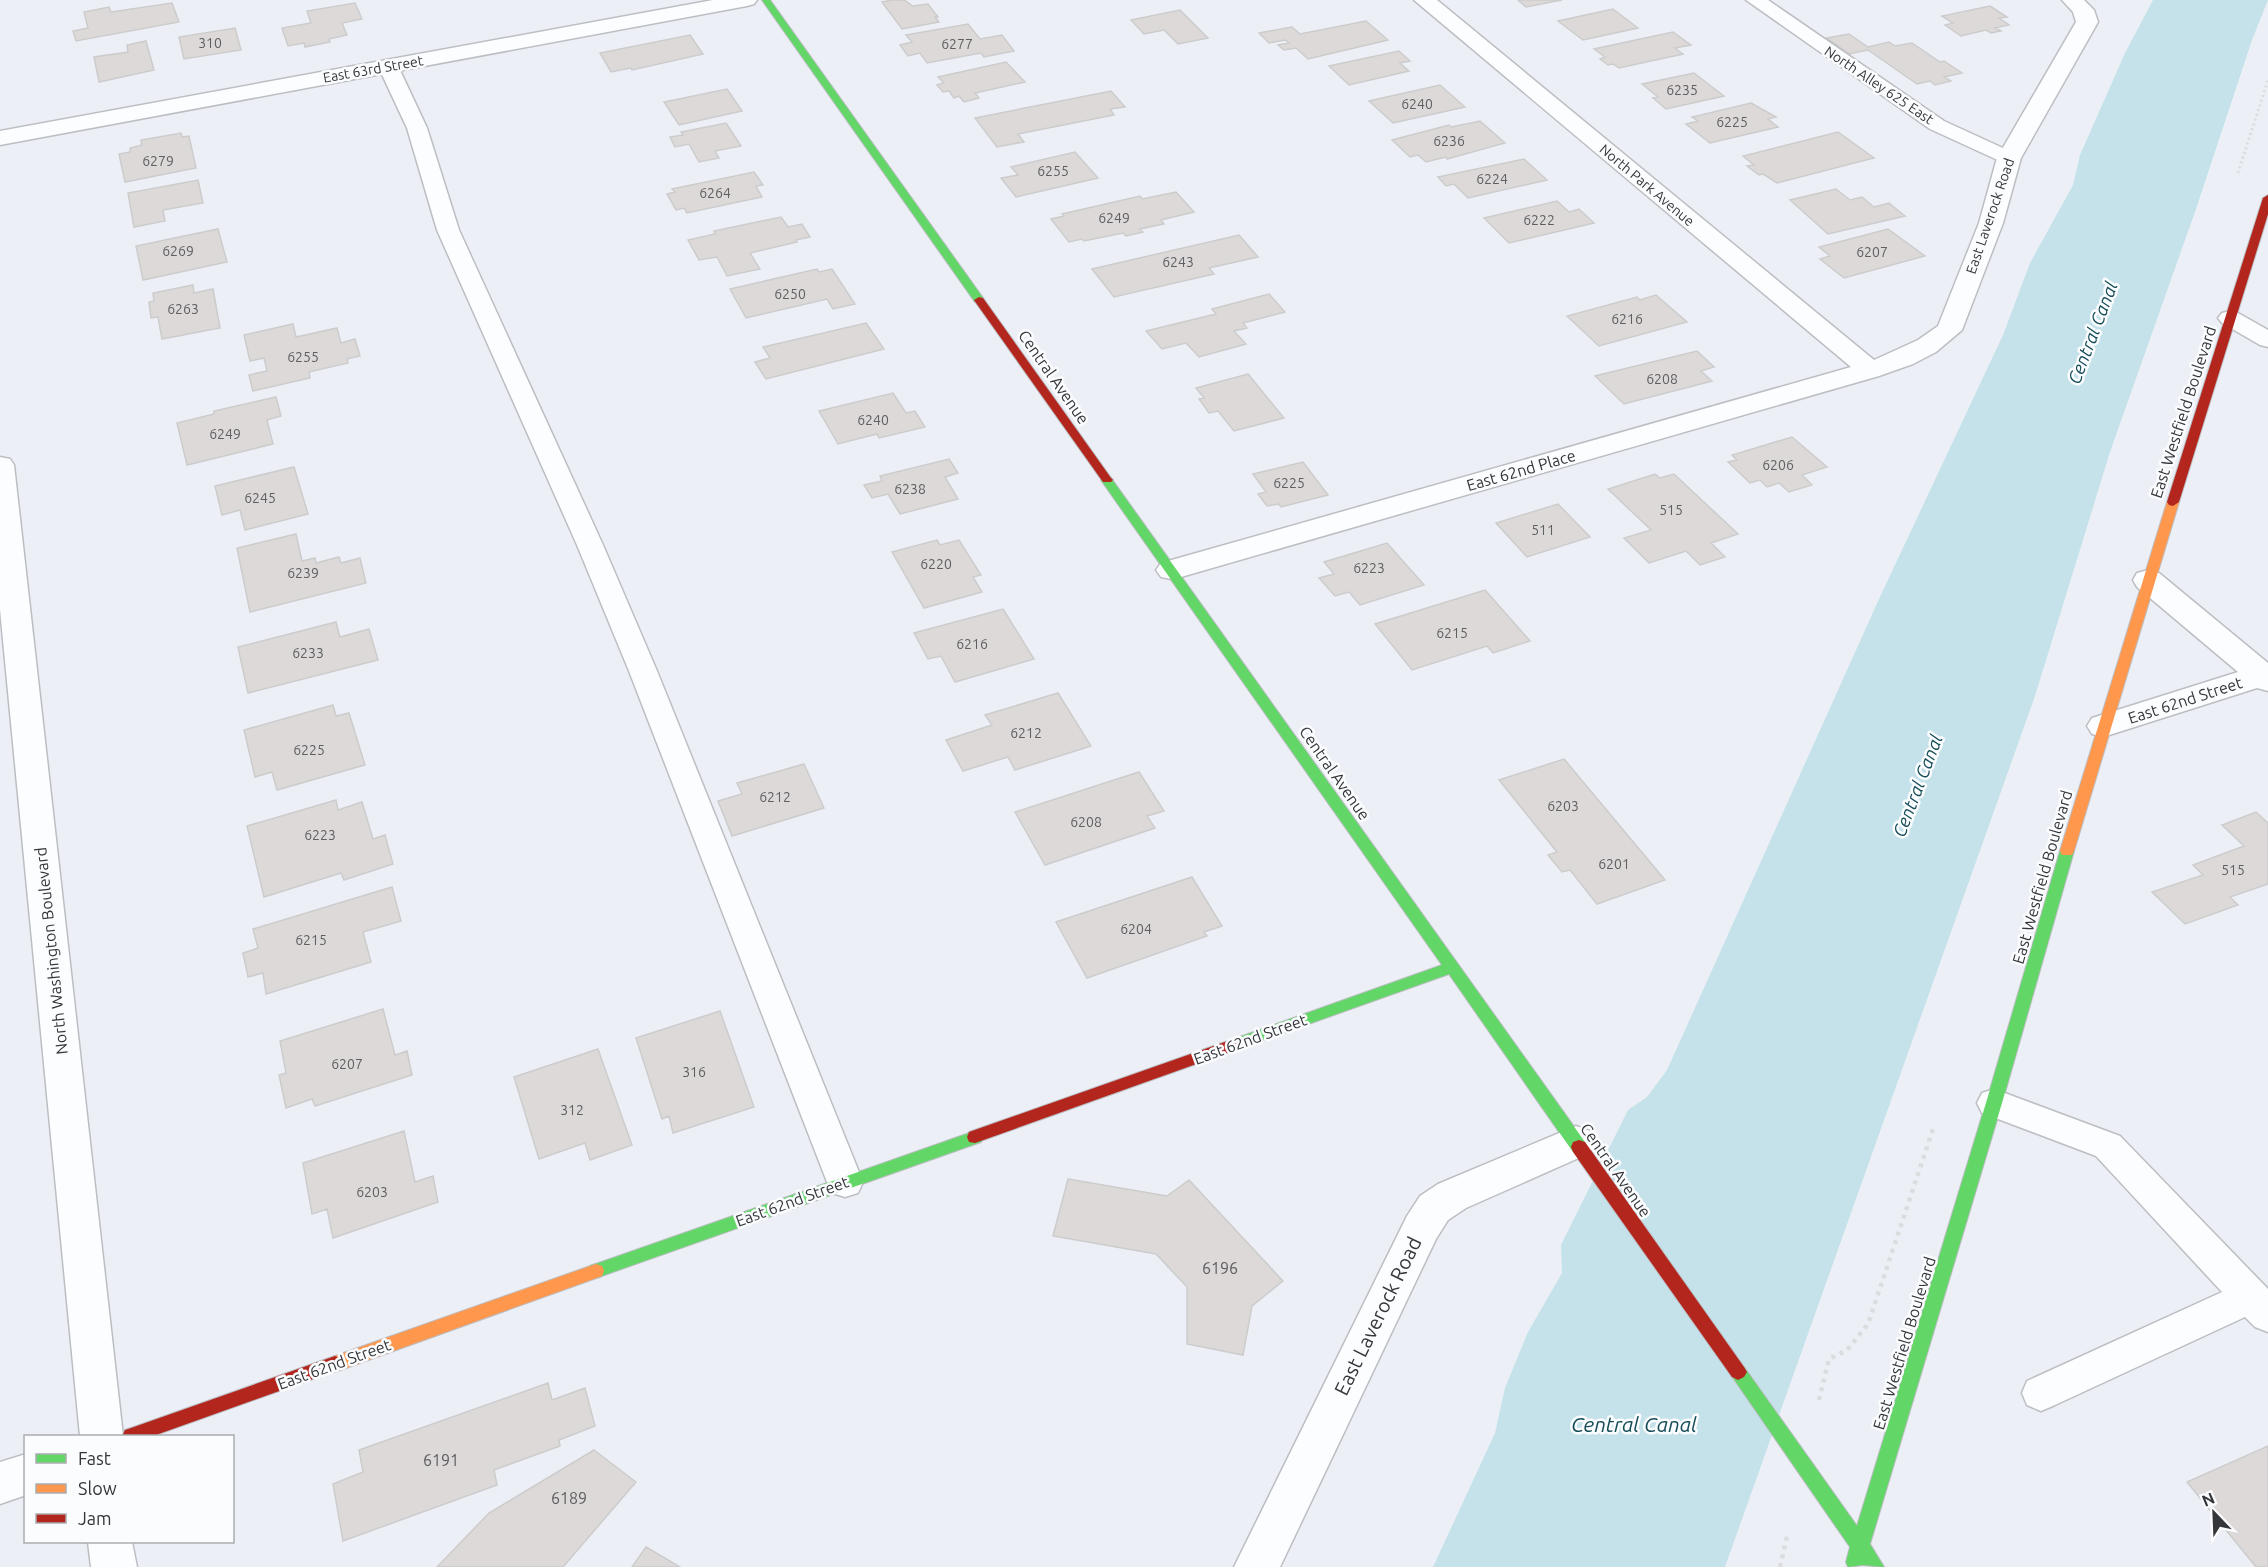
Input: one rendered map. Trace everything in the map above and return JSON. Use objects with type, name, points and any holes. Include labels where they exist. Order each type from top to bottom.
[{"type":"street","name":"East 63rd Street","points":[[0,138],[747,0]]},
{"type":"street","name":"Central Avenue","points":[[766,0],[1453,967],[1875,1567]]},
{"type":"street","name":"North Park Avenue","points":[[1424,0],[1870,370]]},
{"type":"street","name":"East Laverock Road","points":[[1870,370],[1927,346],[1949,330],[1991,222],[2009,158],[2087,22],[2083,10],[2072,0]]},
{"type":"street","name":"East Westfield Boulevard","points":[[1854,1567],[1994,1103],[2103,726],[2268,198]]},
{"type":"street","name":"East 62nd Place","points":[[1171,570],[1870,370]]},
{"type":"street","name":"North Washington Boulevard","points":[[0,465],[102,1435]]},
{"type":"street","points":[[2148,580],[2266,676]]},
{"type":"street","name":"East 62nd Street","points":[[2103,726],[2266,676]]},
{"type":"street","name":"East 62nd Street","points":[[137,1435],[1453,967]]},
{"type":"street","name":"East Laverock Road","points":[[1257,1567],[1421,1228],[1434,1208],[1452,1196],[1584,1154]]},
{"type":"street","points":[[0,1484],[24,1475]]},
{"type":"street","points":[[110,1543],[114,1567]]},
{"type":"lane","name":"North Alley 625 East","points":[[1755,0],[1937,125],[2009,158]]},
{"type":"lane","points":[[388,66],[417,128],[448,230],[590,545],[643,671],[845,1182]]},
{"type":"lane","points":[[2230,318],[2268,340]]},
{"type":"lane","points":[[1994,1103],[2108,1146],[2259,1306],[2041,1393]]},
{"type":"path","points":[[1780,1567],[1782,1559]]},
{"type":"water","name":"Central Canal","points":[[2153,0],[2268,0],[2252,40],[2196,209],[2110,452],[2035,696],[1725,1567],[1433,1567],[1495,1433],[1505,1388],[1528,1332],[1562,1273],[1561,1245],[1628,1110],[1647,1097],[1667,1070],[1879,599],[2003,335],[2030,263],[2073,185],[2080,155],[2125,53]]},
{"type":"building","points":[[904,0],[913,6],[928,4],[939,22],[902,29],[882,2]]},
{"type":"building","points":[[1518,0],[1562,0],[1526,7]]},
{"type":"building","points":[[172,3],[179,22],[76,41],[73,31],[88,28],[84,12],[109,7],[111,12]]},
{"type":"building","points":[[355,3],[362,19],[342,23],[347,35],[329,39],[330,42],[305,47],[304,43],[288,46],[282,28],[311,23],[307,11]]},
{"type":"building","points":[[1990,6],[2007,17],[1999,18],[2009,25],[1995,28],[2001,31],[1991,33],[1986,30],[1961,36],[1945,25],[1953,23],[1942,16]]},
{"type":"building","points":[[1613,9],[1638,28],[1583,40],[1558,21]]},
{"type":"building","points":[[1180,10],[1208,38],[1178,44],[1164,30],[1144,34],[1131,20]]},
{"type":"building","points":[[1366,21],[1388,40],[1308,59],[1296,48],[1284,50],[1278,45],[1289,43],[1285,40],[1269,43],[1259,33],[1292,27],[1300,34]]},
{"type":"building","points":[[968,24],[980,39],[1002,35],[1014,51],[984,57],[981,53],[927,63],[920,53],[908,56],[900,45],[912,42],[906,35]]},
{"type":"building","points":[[235,28],[241,50],[184,59],[179,37]]},
{"type":"building","points":[[1673,32],[1691,45],[1675,48],[1683,54],[1619,68],[1613,64],[1608,65],[1600,59],[1605,57],[1594,49]]},
{"type":"building","points":[[1849,34],[1868,47],[1889,42],[1895,46],[1912,43],[1940,62],[1944,61],[1962,73],[1944,77],[1951,81],[1935,85],[1930,81],[1917,84],[1868,50],[1849,54],[1827,38]]},
{"type":"building","points":[[690,35],[703,54],[632,70],[631,68],[611,72],[600,53]]},
{"type":"building","points":[[146,41],[154,70],[99,82],[94,57],[128,52],[127,45]]},
{"type":"building","points":[[1399,51],[1410,61],[1400,63],[1409,71],[1349,85],[1329,66]]},
{"type":"building","points":[[1006,62],[1025,82],[975,93],[979,98],[964,102],[959,96],[954,98],[949,91],[943,92],[937,85],[944,83],[938,77]]},
{"type":"building","points":[[1694,73],[1724,96],[1666,109],[1653,98],[1658,97],[1642,84]]},
{"type":"building","points":[[1440,85],[1465,107],[1393,123],[1369,101]]},
{"type":"building","points":[[727,89],[742,111],[679,125],[664,102]]},
{"type":"building","points":[[1111,91],[1125,107],[1110,109],[1114,115],[1018,134],[1024,142],[997,147],[975,118]]},
{"type":"building","points":[[1751,103],[1776,117],[1768,119],[1778,127],[1710,143],[1686,124],[1698,121],[1692,117]]},
{"type":"building","points":[[1480,121],[1505,143],[1447,159],[1446,157],[1426,162],[1418,155],[1410,157],[1392,140],[1449,125],[1451,127]]},
{"type":"building","points":[[726,123],[741,146],[715,151],[719,158],[699,162],[689,144],[675,147],[670,137],[683,135],[681,132]]},
{"type":"building","points":[[1838,132],[1874,158],[1777,183],[1763,174],[1759,175],[1747,166],[1754,165],[1743,156]]},
{"type":"building","points":[[181,133],[182,137],[189,136],[196,168],[125,182],[119,154],[130,152],[130,148],[142,145],[141,140]]},
{"type":"building","points":[[1075,152],[1098,178],[1016,197],[1001,178],[1018,175],[1011,167]]},
{"type":"building","points":[[1524,159],[1547,180],[1468,198],[1454,184],[1446,186],[1438,177]]},
{"type":"building","points":[[754,172],[763,185],[756,186],[762,197],[687,213],[684,208],[676,210],[667,194],[675,192],[672,189]]},
{"type":"building","points":[[198,180],[203,203],[163,210],[165,221],[134,227],[128,193]]},
{"type":"building","points":[[1836,189],[1850,200],[1862,197],[1874,207],[1889,203],[1905,216],[1828,234],[1790,200]]},
{"type":"building","points":[[1176,192],[1194,212],[1161,220],[1164,224],[1140,229],[1143,232],[1126,236],[1123,233],[1069,242],[1051,219],[1064,216],[1062,214],[1140,196],[1142,199]]},
{"type":"building","points":[[1557,201],[1569,212],[1579,209],[1594,223],[1509,243],[1484,218]]},
{"type":"building","points":[[781,217],[788,227],[802,224],[810,237],[750,253],[760,269],[727,276],[717,257],[699,260],[688,240],[715,234],[714,231]]},
{"type":"building","points":[[218,229],[227,262],[143,280],[136,246]]},
{"type":"building","points":[[1888,229],[1925,256],[1844,278],[1820,259],[1830,256],[1819,247]]},
{"type":"building","points":[[1239,235],[1258,257],[1209,268],[1214,274],[1114,297],[1092,269]]},
{"type":"building","points":[[817,269],[819,272],[832,269],[855,304],[833,309],[827,299],[746,318],[730,289]]},
{"type":"building","points":[[193,285],[194,293],[213,289],[220,328],[162,339],[158,317],[151,318],[149,302],[154,301],[153,293]]},
{"type":"building","points":[[1269,294],[1285,312],[1243,323],[1247,328],[1234,331],[1246,344],[1199,357],[1186,343],[1162,349],[1146,331],[1216,314],[1212,309]]},
{"type":"building","points":[[1656,295],[1687,322],[1599,346],[1567,316],[1637,297],[1640,300]]},
{"type":"building","points":[[866,323],[884,349],[766,379],[755,362],[770,358],[763,347]]},
{"type":"building","points":[[293,324],[296,337],[337,328],[341,343],[355,339],[360,356],[347,359],[348,363],[309,372],[310,378],[253,391],[249,375],[267,371],[264,358],[250,361],[244,335]]},
{"type":"building","points":[[1697,351],[1714,367],[1701,371],[1712,381],[1624,404],[1595,376]]},
{"type":"building","points":[[1248,374],[1284,418],[1234,431],[1218,411],[1209,413],[1199,399],[1204,398],[1196,388]]},
{"type":"building","points":[[893,393],[906,413],[915,411],[925,427],[879,438],[877,434],[838,444],[819,411]]},
{"type":"building","points":[[276,397],[281,416],[267,420],[273,444],[187,465],[177,423],[214,414],[214,411]]},
{"type":"building","points":[[1792,437],[1827,467],[1802,475],[1812,485],[1789,492],[1779,483],[1767,487],[1760,480],[1750,483],[1728,462],[1737,460],[1732,455]]},
{"type":"building","points":[[949,459],[958,473],[945,477],[958,499],[900,514],[888,494],[872,498],[864,485],[882,481],[880,476]]},
{"type":"building","points":[[1303,462],[1328,495],[1281,507],[1279,504],[1267,506],[1258,494],[1266,492],[1253,474]]},
{"type":"building","points":[[294,467],[308,514],[245,530],[240,510],[222,515],[215,486]]},
{"type":"building","points":[[1655,474],[1660,478],[1674,474],[1738,534],[1711,543],[1725,557],[1700,565],[1686,551],[1649,563],[1624,538],[1651,530],[1608,489]]},
{"type":"building","points":[[1558,504],[1590,537],[1527,557],[1496,523]]},
{"type":"building","points":[[296,534],[302,561],[315,558],[316,563],[339,557],[341,563],[360,558],[366,583],[250,612],[237,548]]},
{"type":"building","points":[[937,540],[940,545],[959,540],[981,575],[973,577],[982,592],[924,608],[892,552]]},
{"type":"building","points":[[1387,543],[1424,585],[1360,605],[1349,592],[1335,596],[1319,578],[1334,574],[1324,562]]},
{"type":"building","points":[[1485,590],[1530,641],[1493,653],[1487,646],[1412,670],[1375,624]]},
{"type":"building","points":[[1003,609],[1034,659],[955,682],[941,656],[928,659],[914,633]]},
{"type":"building","points":[[336,622],[340,637],[369,629],[378,660],[248,693],[238,647]]},
{"type":"building","points":[[1058,693],[1091,746],[1015,770],[1008,757],[963,771],[946,740],[992,725],[985,715]]},
{"type":"building","points":[[333,705],[336,716],[349,713],[365,765],[277,790],[272,772],[255,777],[244,730]]},
{"type":"building","points":[[1564,759],[1665,880],[1597,904],[1570,870],[1562,872],[1548,855],[1557,852],[1499,780]]},
{"type":"building","points":[[804,764],[824,808],[732,836],[718,801],[742,794],[737,783]]},
{"type":"building","points":[[1139,772],[1164,811],[1147,816],[1155,828],[1045,865],[1015,812]]},
{"type":"building","points":[[336,800],[338,810],[362,802],[373,839],[385,835],[393,864],[344,880],[341,873],[264,897],[247,826]]},
{"type":"building","points":[[2256,812],[2268,823],[2268,884],[2230,897],[2238,905],[2185,924],[2152,892],[2203,875],[2193,865],[2244,846],[2222,825]]},
{"type":"building","points":[[1192,877],[1222,926],[1204,932],[1207,936],[1087,978],[1056,922]]},
{"type":"building","points":[[392,887],[401,921],[363,932],[371,962],[266,994],[263,973],[248,977],[243,953],[258,948],[253,929]]},
{"type":"building","points":[[383,1009],[395,1055],[407,1051],[412,1075],[315,1106],[312,1099],[286,1108],[279,1075],[286,1073],[280,1041]]},
{"type":"building","points":[[720,1011],[754,1107],[673,1133],[669,1116],[662,1119],[636,1038]]},
{"type":"building","points":[[598,1049],[632,1145],[590,1160],[585,1143],[539,1159],[514,1077]]},
{"type":"building","points":[[404,1131],[415,1182],[433,1176],[438,1202],[333,1238],[327,1209],[312,1214],[303,1163]]},
{"type":"building","points":[[1068,1179],[1167,1196],[1189,1180],[1283,1281],[1252,1306],[1243,1355],[1187,1344],[1187,1287],[1156,1254],[1053,1236]]},
{"type":"building","points":[[548,1383],[552,1400],[585,1388],[595,1426],[559,1440],[560,1446],[494,1470],[497,1485],[343,1541],[333,1484],[363,1472],[359,1450]]},
{"type":"building","points":[[2268,1446],[2268,1567],[2256,1567],[2187,1482]]},
{"type":"building","points":[[594,1450],[636,1482],[563,1567],[437,1567],[489,1513]]},
{"type":"building","points":[[646,1547],[680,1567],[632,1567]]},
{"type":"traffic: fast","points":[[766,0],[979,300]]},
{"type":"traffic: fast","points":[[1107,480],[1579,1147]]},
{"type":"traffic: fast","points":[[1855,1562],[1994,1103],[2067,851]]},
{"type":"traffic: fast","points":[[1239,1043],[1453,967]]},
{"type":"traffic: fast","points":[[596,1271],[975,1137]]},
{"type":"traffic: fast","points":[[1738,1372],[1875,1567]]},
{"type":"traffic: slow","points":[[2067,851],[2173,502]]},
{"type":"traffic: slow","points":[[335,1364],[596,1271]]},
{"type":"traffic: jam","points":[[2173,502],[2268,198]]},
{"type":"traffic: jam","points":[[979,300],[1107,480]]},
{"type":"traffic: jam","points":[[975,1137],[1239,1043]]},
{"type":"traffic: jam","points":[[1579,1147],[1738,1372]]},
{"type":"traffic: jam","points":[[134,1435],[335,1364]]}]
